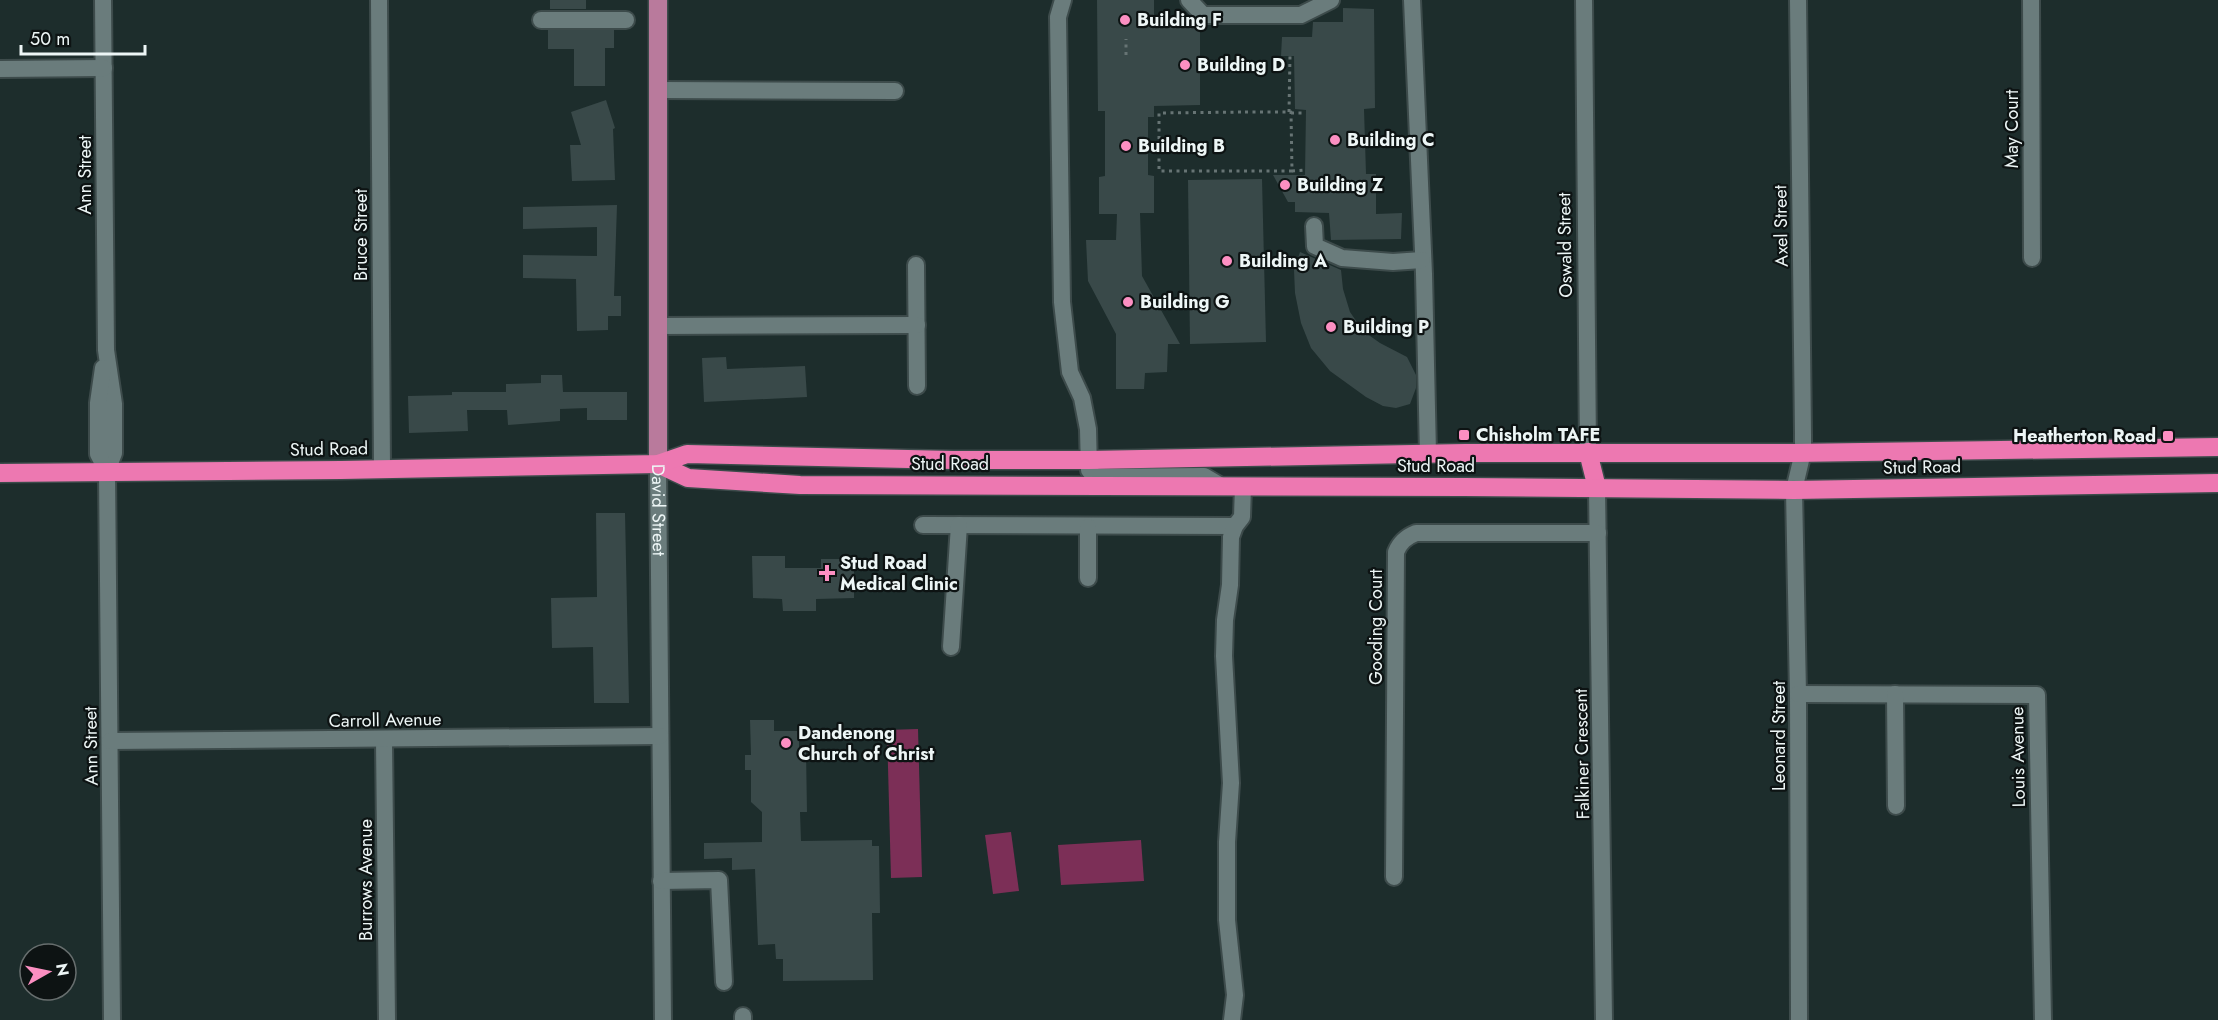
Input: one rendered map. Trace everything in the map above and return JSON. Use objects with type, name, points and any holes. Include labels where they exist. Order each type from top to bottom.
[{"type":"highway","name":"Stud Road","points":[[0,473],[658,464],[687,454],[953,460],[1089,460],[1588,452],[2218,447]]},
{"type":"highway","name":"Oswald Street","points":[[1588,452],[1597,488]]},
{"type":"highway","name":"Stud Road","points":[[658,464],[688,478],[800,485],[1794,490],[2218,483]]},
{"type":"main road","name":"David Street","points":[[657,0],[659,90],[658,464]]},
{"type":"street","name":"Ann Street","points":[[103,0],[106,350],[98,403],[98,454],[106,471],[112,1020]]},
{"type":"street","name":"Bruce Street","points":[[379,0],[382,469]]},
{"type":"street","points":[[1064,0],[1058,17],[1062,302],[1070,372],[1082,398],[1088,429],[1089,470],[1095,477],[1204,476],[1221,486]]},
{"type":"street","points":[[1189,0],[1203,15],[1300,15],[1331,0]]},
{"type":"street","points":[[1412,0],[1428,454]]},
{"type":"street","name":"Oswald Street","points":[[1584,0],[1588,452]]},
{"type":"street","name":"Axel Street","points":[[1798,0],[1803,452]]},
{"type":"street","name":"May Court","points":[[2031,0],[2032,258]]},
{"type":"street","points":[[541,20],[626,20]]},
{"type":"street","points":[[0,69],[104,68]]},
{"type":"street","points":[[659,90],[895,91]]},
{"type":"street","points":[[1314,226],[1315,246],[1342,258],[1393,262],[1422,260]]},
{"type":"street","points":[[916,265],[917,386]]},
{"type":"street","points":[[659,326],[916,325]]},
{"type":"street","name":"Leonard Street","points":[[1799,1020],[1798,694],[1794,490],[1803,452]]},
{"type":"street","name":"David Street","points":[[658,464],[663,1020]]},
{"type":"street","points":[[1232,1020],[1235,995],[1227,920],[1227,842],[1231,783],[1224,656],[1225,620],[1230,585],[1231,537],[1242,517],[1243,486]]},
{"type":"street","name":"Falkiner Crescent","points":[[1597,488],[1604,1020]]},
{"type":"street","points":[[923,525],[1235,526]]},
{"type":"street","points":[[951,647],[959,525]]},
{"type":"street","points":[[1088,527],[1088,578]]},
{"type":"street","name":"Gooding Court","points":[[1394,877],[1396,552],[1399,546],[1403,540],[1416,533],[1598,533]]},
{"type":"street","name":"Louis Avenue","points":[[1798,694],[2037,695],[2043,1020]]},
{"type":"street","points":[[1895,694],[1896,806]]},
{"type":"street","name":"Carroll Avenue","points":[[110,741],[660,736]]},
{"type":"street","name":"Burrows Avenue","points":[[384,740],[387,1020]]},
{"type":"street","points":[[661,881],[719,880],[723,982]]},
{"type":"path","points":[[1126,39],[1126,55]]},
{"type":"path","points":[[1290,56],[1292,171]]},
{"type":"path","points":[[1305,170],[1159,171],[1159,113],[1306,112]]},
{"type":"shaded area","points":[[918,729],[922,877],[891,878],[887,730]]},
{"type":"shaded area","points":[[1011,832],[1019,891],[993,894],[985,835]]},
{"type":"shaded area","points":[[1141,840],[1144,881],[1061,885],[1058,845]]},
{"type":"building","points":[[550,0],[586,0],[586,9],[550,9]]},
{"type":"building","points":[[1097,0],[1154,0],[1154,25],[1200,25],[1200,105],[1154,106],[1154,117],[1148,117],[1148,175],[1154,176],[1154,213],[1140,213],[1142,276],[1180,344],[1168,344],[1167,372],[1145,373],[1144,389],[1116,389],[1116,334],[1088,281],[1086,240],[1116,240],[1117,214],[1099,214],[1099,177],[1105,176],[1105,111],[1098,111]]},
{"type":"building","name":"Building C","points":[[1343,8],[1374,9],[1375,108],[1364,109],[1366,174],[1376,174],[1376,214],[1402,213],[1401,239],[1331,240],[1329,213],[1295,212],[1295,202],[1288,202],[1273,175],[1305,175],[1306,110],[1295,109],[1294,56],[1281,56],[1282,37],[1312,37],[1313,22],[1343,22]]},
{"type":"building","points":[[548,30],[614,30],[614,48],[605,48],[605,86],[574,86],[574,49],[548,49]]},
{"type":"building","points":[[606,100],[615,128],[613,129],[615,180],[572,181],[570,145],[581,145],[571,112]]},
{"type":"building","name":"Building A","points":[[1262,179],[1266,342],[1190,344],[1188,180]]},
{"type":"building","points":[[617,205],[614,296],[621,296],[621,316],[608,316],[608,330],[577,331],[576,279],[523,278],[523,255],[597,256],[597,227],[523,229],[523,207]]},
{"type":"building","name":"Building P","points":[[1300,252],[1341,270],[1343,289],[1350,312],[1363,331],[1407,357],[1416,375],[1416,388],[1410,404],[1396,408],[1383,406],[1366,397],[1330,371],[1311,348],[1301,323],[1295,293],[1294,270]]},
{"type":"building","points":[[726,357],[727,369],[805,366],[807,397],[704,402],[702,358]]},
{"type":"building","points":[[541,375],[562,375],[563,392],[627,392],[627,420],[587,420],[587,408],[560,409],[560,421],[508,425],[507,410],[467,410],[468,431],[409,433],[408,396],[452,395],[452,392],[506,392],[506,384],[541,383]]},
{"type":"building","points":[[596,513],[625,513],[629,703],[594,703],[593,647],[552,648],[551,598],[597,597]]},
{"type":"building","points":[[752,556],[785,556],[785,568],[821,568],[821,559],[854,559],[854,598],[816,599],[816,611],[783,611],[782,599],[753,598]]},
{"type":"building","points":[[750,720],[774,720],[774,731],[799,731],[799,751],[806,751],[807,812],[800,812],[801,841],[872,840],[872,846],[879,846],[880,913],[872,913],[873,980],[783,981],[783,959],[776,959],[775,944],[758,945],[755,869],[732,870],[732,858],[704,859],[704,843],[762,842],[762,812],[751,802],[751,770],[745,770],[745,755],[751,755]]},
{"type":"place","name":"Building F","points":[[1125,20]]},
{"type":"place","name":"Building D","points":[[1185,65]]},
{"type":"place","name":"Building C","points":[[1335,140]]},
{"type":"place","name":"Building B","points":[[1126,146]]},
{"type":"place","name":"Building Z","points":[[1285,185]]},
{"type":"place","name":"Building A","points":[[1227,261]]},
{"type":"place","name":"Building G","points":[[1128,302]]},
{"type":"place","name":"Building P","points":[[1331,327]]},
{"type":"place","name":"Chisholm TAFE","points":[[1464,435]]},
{"type":"place","name":"Heatherton Road","points":[[2168,436]]},
{"type":"place","name":"Stud Road Medical Clinic","points":[[827,573]]},
{"type":"place","name":"Dandenong Church of Christ","points":[[786,743]]}]
